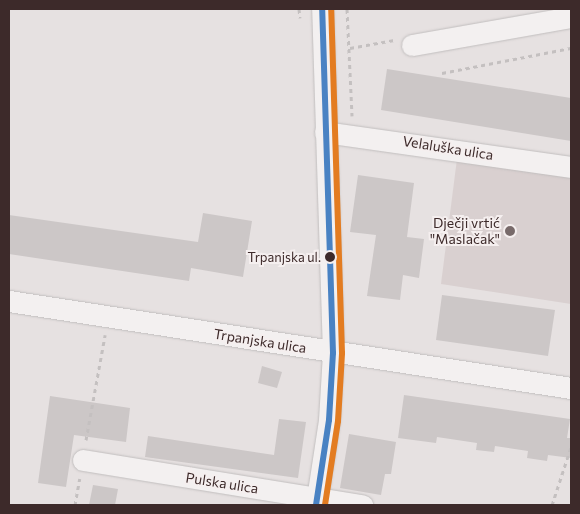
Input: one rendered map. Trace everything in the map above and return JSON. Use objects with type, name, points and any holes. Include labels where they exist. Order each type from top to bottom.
[{"type":"street","points":[[316,502],[333,353],[322,9]]},
{"type":"street","points":[[412,45],[571,17]]},
{"type":"street","name":"Velaluška ulica","points":[[325,132],[571,167]]},
{"type":"street","name":"Trpanjska ulica","points":[[9,301],[333,353],[571,388]]},
{"type":"street","name":"Pulska ulica","points":[[83,460],[316,502],[362,505]]},
{"type":"path","points":[[350,48],[404,38],[412,45]]},
{"type":"path","points":[[442,73],[571,48]]},
{"type":"path","points":[[94,392],[108,318]]},
{"type":"path","points":[[552,505],[571,447]]},
{"type":"shaded area","name":"Dječji vrtić \"Maslačak\"","points":[[457,159],[571,177],[571,304],[441,284]]},
{"type":"building","points":[[387,69],[571,98],[571,141],[381,110]]},
{"type":"building","points":[[358,175],[414,183],[407,237],[424,239],[419,278],[403,275],[400,300],[367,296],[376,235],[350,232]]},
{"type":"building","points":[[203,213],[252,221],[243,277],[191,268],[189,281],[9,254],[9,215],[198,242]]},
{"type":"building","points":[[442,295],[555,310],[548,356],[436,340]]},
{"type":"building","points":[[262,366],[282,372],[277,388],[258,383]]},
{"type":"building","points":[[404,395],[570,419],[567,438],[571,438],[571,458],[548,455],[547,461],[527,458],[528,451],[495,446],[494,452],[476,450],[477,443],[437,437],[436,443],[398,438]]},
{"type":"building","points":[[50,396],[130,408],[126,442],[74,435],[66,487],[38,483]]},
{"type":"building","points":[[279,419],[306,422],[298,478],[145,457],[148,436],[274,455]]},
{"type":"building","points":[[349,434],[396,442],[391,474],[385,474],[381,495],[340,488]]},
{"type":"building","points":[[93,485],[118,489],[115,505],[89,505]]},
{"type":"transit line","points":[[316,505],[329,420],[333,353],[322,9]]},
{"type":"transit line","points":[[325,505],[338,421],[342,353],[331,9]]},
{"type":"place","name":"Dječji vrtić \"Maslačak\"","points":[[510,231]]},
{"type":"place","name":"Trpanjska ul.","points":[[330,257]]}]
